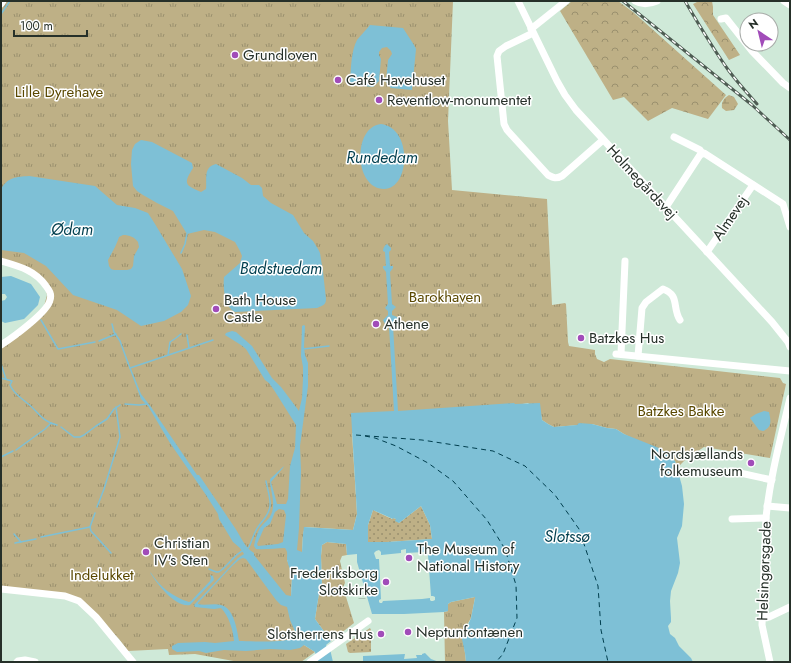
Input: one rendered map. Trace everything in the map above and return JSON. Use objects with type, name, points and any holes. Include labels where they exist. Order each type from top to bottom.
[{"type":"street","name":"Holmegårdsvej","points":[[518,1],[557,81],[576,110],[772,322],[789,343]]},
{"type":"street","points":[[566,1],[532,31],[499,51],[497,56],[504,124],[507,130],[548,175],[554,178],[562,176],[604,140]]},
{"type":"street","points":[[635,1],[643,4],[657,1]]},
{"type":"street","points":[[784,1],[790,5]]},
{"type":"street","points":[[721,19],[726,18],[752,51],[783,83],[790,88]]},
{"type":"street","points":[[674,137],[700,150],[702,153],[783,204],[790,227]]},
{"type":"street","points":[[666,207],[702,153]]},
{"type":"street","name":"Almevej","points":[[708,252],[753,185]]},
{"type":"street","points":[[1,261],[25,268],[34,274],[42,281],[50,292],[50,300],[47,307],[42,312],[1,345]]},
{"type":"street","points":[[624,261],[619,354],[790,371]]},
{"type":"street","points":[[638,356],[642,308],[646,302],[663,289],[669,291],[674,298],[677,314],[680,320]]},
{"type":"street","name":"Helsingørsgade","points":[[770,662],[763,633],[762,618],[766,518],[772,480],[790,398]]},
{"type":"street","points":[[782,432],[790,433]]},
{"type":"street","points":[[731,471],[772,480]]},
{"type":"street","points":[[767,506],[790,508]]},
{"type":"street","points":[[732,519],[766,518]]},
{"type":"street","points":[[1,582],[2,589],[65,596],[79,601],[96,617],[133,662]]},
{"type":"street","points":[[762,618],[790,607]]},
{"type":"street","points":[[311,662],[368,621]]},
{"type":"street","points":[[17,662],[26,660],[35,662]]},
{"type":"green space","points":[[1,1],[453,1],[448,121],[452,190],[547,199],[552,305],[566,304],[569,346],[595,350],[597,359],[604,362],[610,359],[780,378],[783,383],[786,384],[770,458],[704,447],[686,459],[677,468],[675,461],[616,429],[592,424],[554,427],[542,420],[541,415],[528,403],[352,433],[357,514],[353,530],[305,527],[302,552],[287,560],[290,575],[292,577],[291,596],[304,645],[315,652],[301,662],[239,662],[195,654],[169,655],[168,649],[128,651],[119,639],[79,601],[3,589],[1,582],[1,345],[19,333],[44,306],[47,295],[43,279],[1,258]]},
{"type":"green space","points":[[572,1],[618,1],[633,12],[726,95],[708,119],[672,108],[648,121],[624,97],[613,100],[560,11]]},
{"type":"green space","points":[[699,1],[712,1],[713,15],[740,55],[729,60],[693,4]]},
{"type":"green space","points":[[729,95],[734,97],[738,104],[734,110],[726,111],[722,108],[722,102]]},
{"type":"green space","points":[[421,506],[430,525],[432,539],[368,542],[368,525],[373,510],[392,519],[396,519],[399,523]]},
{"type":"green space","points":[[327,542],[346,544],[347,555],[342,556],[340,561],[345,583],[343,587],[354,623],[331,641],[315,619],[319,593],[322,587],[322,545]]},
{"type":"green space","points":[[475,597],[471,618],[467,625],[463,640],[466,662],[445,662],[444,612],[448,611],[448,604],[451,602]]},
{"type":"green space","points":[[370,628],[371,652],[348,652],[346,644]]},
{"type":"water","points":[[370,25],[403,28],[414,45],[416,49],[412,90],[391,88],[386,82],[388,60],[392,54],[387,47],[382,48],[379,52],[381,59],[379,81],[373,87],[354,85],[350,82],[355,44]]},
{"type":"water","name":"Rundedam","points":[[381,124],[391,128],[399,136],[403,146],[404,158],[403,169],[399,179],[393,186],[384,189],[374,186],[367,179],[362,169],[360,158],[361,146],[365,135],[372,128]]},
{"type":"water","name":"Badstuedam","points":[[141,140],[152,142],[192,163],[193,168],[187,183],[196,190],[201,192],[206,189],[207,171],[216,164],[242,178],[251,185],[259,185],[262,188],[263,196],[271,203],[293,215],[304,233],[313,241],[320,253],[326,299],[324,304],[317,308],[235,312],[231,309],[226,301],[224,277],[240,263],[242,256],[240,251],[235,242],[215,232],[204,230],[187,234],[173,211],[137,191],[133,186],[131,164],[132,150],[135,144]]},
{"type":"water","name":"Ødam","points":[[29,176],[95,186],[117,205],[135,208],[148,213],[182,269],[191,296],[188,305],[181,312],[164,321],[141,326],[117,310],[73,295],[46,266],[24,253],[1,250],[1,189],[6,182],[16,177]],"holes":[[[125,235],[132,237],[138,242],[139,247],[134,256],[133,266],[131,269],[127,270],[111,269],[108,260],[119,237]]]},
{"type":"water","name":"Slotssø","points":[[387,244],[391,248],[389,252],[390,266],[393,266],[390,272],[392,304],[396,307],[392,311],[392,315],[397,317],[398,320],[393,326],[398,411],[514,403],[540,403],[542,420],[554,427],[577,425],[579,423],[616,429],[624,434],[659,448],[675,461],[682,486],[684,504],[682,526],[677,538],[680,563],[671,591],[671,622],[668,626],[670,634],[675,638],[679,646],[693,662],[466,662],[462,639],[471,618],[475,597],[451,602],[448,604],[448,611],[444,612],[372,614],[357,562],[357,554],[347,555],[346,544],[327,542],[322,545],[322,587],[319,593],[315,619],[331,641],[326,645],[328,650],[330,649],[333,662],[318,662],[315,652],[304,645],[300,648],[290,650],[224,650],[206,653],[199,651],[177,652],[172,649],[172,646],[178,643],[215,643],[234,641],[230,623],[221,608],[214,609],[195,607],[194,605],[238,558],[244,554],[233,542],[206,495],[170,443],[148,406],[141,399],[127,362],[128,361],[141,394],[197,475],[199,475],[246,545],[254,553],[254,555],[286,595],[291,596],[292,577],[290,575],[287,552],[285,548],[256,549],[254,546],[259,530],[270,517],[273,507],[270,479],[284,466],[271,482],[277,504],[286,504],[288,499],[290,466],[295,448],[296,425],[246,349],[225,335],[226,333],[232,331],[236,332],[252,346],[272,378],[281,387],[299,411],[302,398],[303,379],[301,356],[302,326],[305,326],[304,347],[308,363],[308,386],[300,446],[301,471],[297,550],[302,552],[304,527],[353,530],[357,514],[351,413],[394,411],[389,326],[385,324],[383,320],[388,315],[388,311],[385,308],[388,304],[386,272],[383,268],[383,266],[386,266],[385,252],[383,251]],"holes":[[[421,506],[430,525],[432,539],[368,542],[368,525],[373,510],[396,519],[395,521],[399,523]],[[279,509],[284,510],[286,515],[283,542],[258,546],[257,544],[264,528],[270,524],[275,512]],[[426,547],[430,547],[432,549],[432,552],[428,555],[431,596],[435,597],[435,600],[431,601],[430,598],[383,601],[380,603],[379,559],[376,559],[374,553],[379,550],[381,555],[401,553],[401,550],[406,549],[406,553],[424,552]],[[240,559],[246,559],[276,600],[281,605],[287,607],[290,620],[297,636],[292,639],[278,641],[239,641],[234,620],[229,610],[218,604],[198,604]]]},
{"type":"water","points":[[11,276],[31,284],[40,297],[38,305],[24,319],[5,323],[1,321],[1,301],[5,300],[7,297],[5,294],[1,294],[1,277]]},
{"type":"water","points":[[764,411],[769,412],[770,421],[768,428],[763,431],[759,430],[750,418]]},
{"type":"water","points":[[150,572],[158,583],[167,591],[189,602],[210,581],[210,575],[213,576],[214,580],[190,605],[185,605],[179,603],[168,595],[154,579]]},
{"type":"water","points":[[425,653],[431,659],[439,662],[362,662],[363,656],[405,654],[404,659],[417,658],[416,655],[422,655]]},
{"type":"waterway","points":[[1,14],[10,1]]},
{"type":"waterway","points":[[181,253],[187,234]]},
{"type":"waterway","points":[[41,320],[58,349],[95,342]]},
{"type":"waterway","points":[[112,324],[128,363]]},
{"type":"waterway","points":[[99,341],[116,334]]},
{"type":"waterway","points":[[168,355],[170,342],[181,334]]},
{"type":"waterway","points":[[187,335],[189,348]]},
{"type":"waterway","points":[[130,368],[213,340]]},
{"type":"waterway","points":[[303,349],[329,346]]},
{"type":"waterway","points":[[1,364],[6,379]]},
{"type":"waterway","points":[[1,378],[12,381],[10,385],[17,395],[44,419],[57,425]]},
{"type":"waterway","points":[[125,404],[147,404]]},
{"type":"waterway","points":[[61,427],[74,437],[80,437],[107,419],[114,409],[120,405]]},
{"type":"waterway","points":[[97,507],[120,437],[116,407]]},
{"type":"waterway","points":[[16,450],[51,423]]},
{"type":"waterway","points":[[1,457],[13,451]]},
{"type":"waterway","points":[[247,549],[254,534],[267,515],[270,506],[266,481]]},
{"type":"waterway","points":[[95,513],[90,527],[91,531],[111,553]]},
{"type":"waterway","points":[[41,537],[90,527]]},
{"type":"waterway","points":[[14,534],[21,542]]},
{"type":"waterway","points":[[15,543],[36,539]]},
{"type":"waterway","points":[[209,569],[217,572],[220,571],[244,550]]},
{"type":"ferry route","points":[[356,435],[422,440],[493,451],[525,466],[555,495],[579,529],[598,586],[601,630],[608,662]]},
{"type":"ferry route","points":[[365,436],[396,446],[428,463],[453,481],[487,520],[505,549],[516,585],[517,618],[503,654],[496,662]]},
{"type":"railway","points":[[623,1],[752,105],[790,140]]},
{"type":"railway","points":[[685,1],[723,63],[757,104]]},
{"type":"place","name":"Grundloven","points":[[235,55]]},
{"type":"place","name":"Café Havehuset","points":[[338,80]]},
{"type":"place","name":"Reventlow-monumentet","points":[[379,100]]},
{"type":"place","name":"Bath House Castle","points":[[216,309]]},
{"type":"place","name":"Athene","points":[[376,324]]},
{"type":"place","name":"Batzkes Hus","points":[[581,338]]},
{"type":"place","name":"Nordsjællands folkemuseum","points":[[751,463]]},
{"type":"place","name":"Christian IV's Sten","points":[[146,552]]},
{"type":"place","name":"The Museum of National History","points":[[409,558]]},
{"type":"place","name":"Frederiksborg Slotskirke","points":[[386,582]]},
{"type":"place","name":"Neptunfontænen","points":[[408,632]]},
{"type":"place","name":"Slotsherrens Hus","points":[[381,634]]},
{"type":"park label","name":"Lille Dyrehave","points":[[59,92]]},
{"type":"park label","name":"Barokhaven","points":[[445,297]]},
{"type":"park label","name":"Batzkes Bakke","points":[[681,411]]},
{"type":"park label","name":"Indelukket","points":[[102,575]]}]
